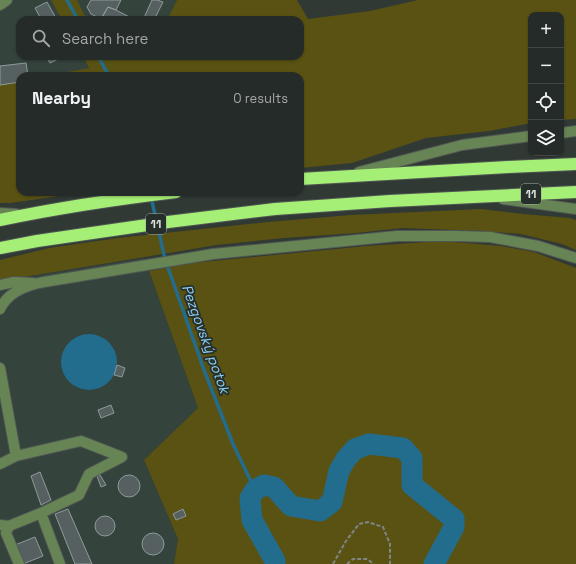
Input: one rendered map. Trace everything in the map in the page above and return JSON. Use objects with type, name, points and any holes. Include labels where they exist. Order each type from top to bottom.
[{"type":"highway","name":"11","points":[[304,179],[347,175],[576,164]]},
{"type":"highway","name":"11","points":[[0,248],[168,222],[275,209],[390,201],[576,192]]},
{"type":"highway","name":"11","points":[[0,220],[28,214],[145,196]]},
{"type":"lane","points":[[0,5],[7,0]]},
{"type":"lane","points":[[564,133],[576,131]]},
{"type":"lane","points":[[347,175],[462,145],[528,136]]},
{"type":"lane","points":[[486,197],[576,208]]},
{"type":"lane","points":[[0,213],[28,214]]},
{"type":"lane","points":[[0,309],[5,301],[16,292],[39,283],[213,254],[397,236],[490,237],[538,246],[576,258]]},
{"type":"lane","points":[[0,285],[14,282],[39,283]]},
{"type":"lane","points":[[0,368],[16,456]]},
{"type":"lane","points":[[0,464],[16,456],[81,441],[122,457],[89,474],[78,495],[41,513],[4,526],[19,564]]},
{"type":"lane","points":[[41,513],[60,564]]},
{"type":"path","points":[[332,564],[346,541],[359,524],[368,522],[383,527],[390,544],[390,564]]},
{"type":"path","points":[[347,564],[353,559],[367,559],[374,564]]},
{"type":"shaded area","points":[[0,0],[51,0],[60,16],[16,16],[16,60],[85,60],[89,68],[67,72],[16,72],[16,78],[0,84]]},
{"type":"shaded area","points":[[51,0],[77,0],[85,16],[60,16]]},
{"type":"shaded area","points":[[77,0],[177,0],[169,16],[85,16]]},
{"type":"shaded area","points":[[177,0],[297,0],[308,19],[370,11],[418,0],[576,0],[576,119],[564,120],[564,12],[528,12],[528,124],[489,131],[426,138],[352,163],[304,168],[304,72],[67,72],[89,68],[85,60],[304,60],[304,16],[169,16]]},
{"type":"shaded area","points":[[16,81],[16,196],[60,196],[0,203],[0,84]]},
{"type":"shaded area","points":[[481,209],[570,218],[576,220],[576,250],[562,244],[521,234],[402,228],[216,245],[0,281],[0,260],[49,248],[118,238],[268,222],[351,215]]},
{"type":"shaded area","points":[[442,241],[501,246],[534,252],[576,268],[576,564],[174,564],[178,539],[144,460],[198,408],[149,271],[192,263],[367,246]]},
{"type":"shaded area","points":[[144,258],[198,408],[144,460],[178,539],[174,564],[0,564],[0,281]]},
{"type":"water","points":[[89,334],[100,336],[109,342],[115,351],[117,362],[115,373],[109,382],[100,388],[89,390],[78,388],[69,382],[63,373],[61,362],[63,351],[69,342],[78,336]]},
{"type":"building","points":[[91,0],[121,0],[116,10],[108,7],[103,16],[95,16],[91,14],[87,7]]},
{"type":"building","points":[[152,0],[163,2],[156,16],[145,16]]},
{"type":"building","points":[[47,2],[55,16],[39,16],[35,8]]},
{"type":"building","points":[[108,7],[127,16],[103,16]]},
{"type":"building","points":[[48,60],[56,60],[50,63]]},
{"type":"building","points":[[26,63],[27,72],[16,72],[16,83],[0,85],[0,66]]},
{"type":"building","points":[[117,365],[125,368],[122,377],[114,375]]},
{"type":"building","points":[[111,405],[114,413],[101,418],[98,410]]},
{"type":"building","points":[[40,472],[51,500],[41,505],[31,476]]},
{"type":"building","points":[[100,475],[106,485],[101,487],[97,476]]},
{"type":"building","points":[[129,475],[137,478],[140,486],[137,494],[129,497],[121,494],[118,486],[121,478]]},
{"type":"building","points":[[68,509],[92,564],[75,564],[55,514]]},
{"type":"building","points":[[183,509],[186,516],[176,520],[173,514]]},
{"type":"building","points":[[101,516],[109,516],[115,522],[115,530],[109,536],[101,536],[95,530],[95,522]]},
{"type":"building","points":[[153,533],[161,536],[164,544],[161,552],[153,555],[145,552],[142,544],[145,536]]},
{"type":"building","points":[[35,537],[43,556],[23,564],[15,545]]},
{"type":"waterway","name":"Pezgovský potok","points":[[67,0],[76,16]]},
{"type":"waterway","name":"Pezgovský potok","points":[[100,60],[107,72]]},
{"type":"waterway","name":"Pezgovský potok","points":[[151,197],[165,259],[204,370],[233,444],[255,490]]},
{"type":"waterway","points":[[275,564],[275,561],[252,520],[250,498],[255,490],[264,485],[274,487],[291,506],[320,511],[332,502],[339,471],[346,459],[355,449],[369,444],[403,448],[412,458],[412,485],[454,519],[454,527],[434,564]]}]
